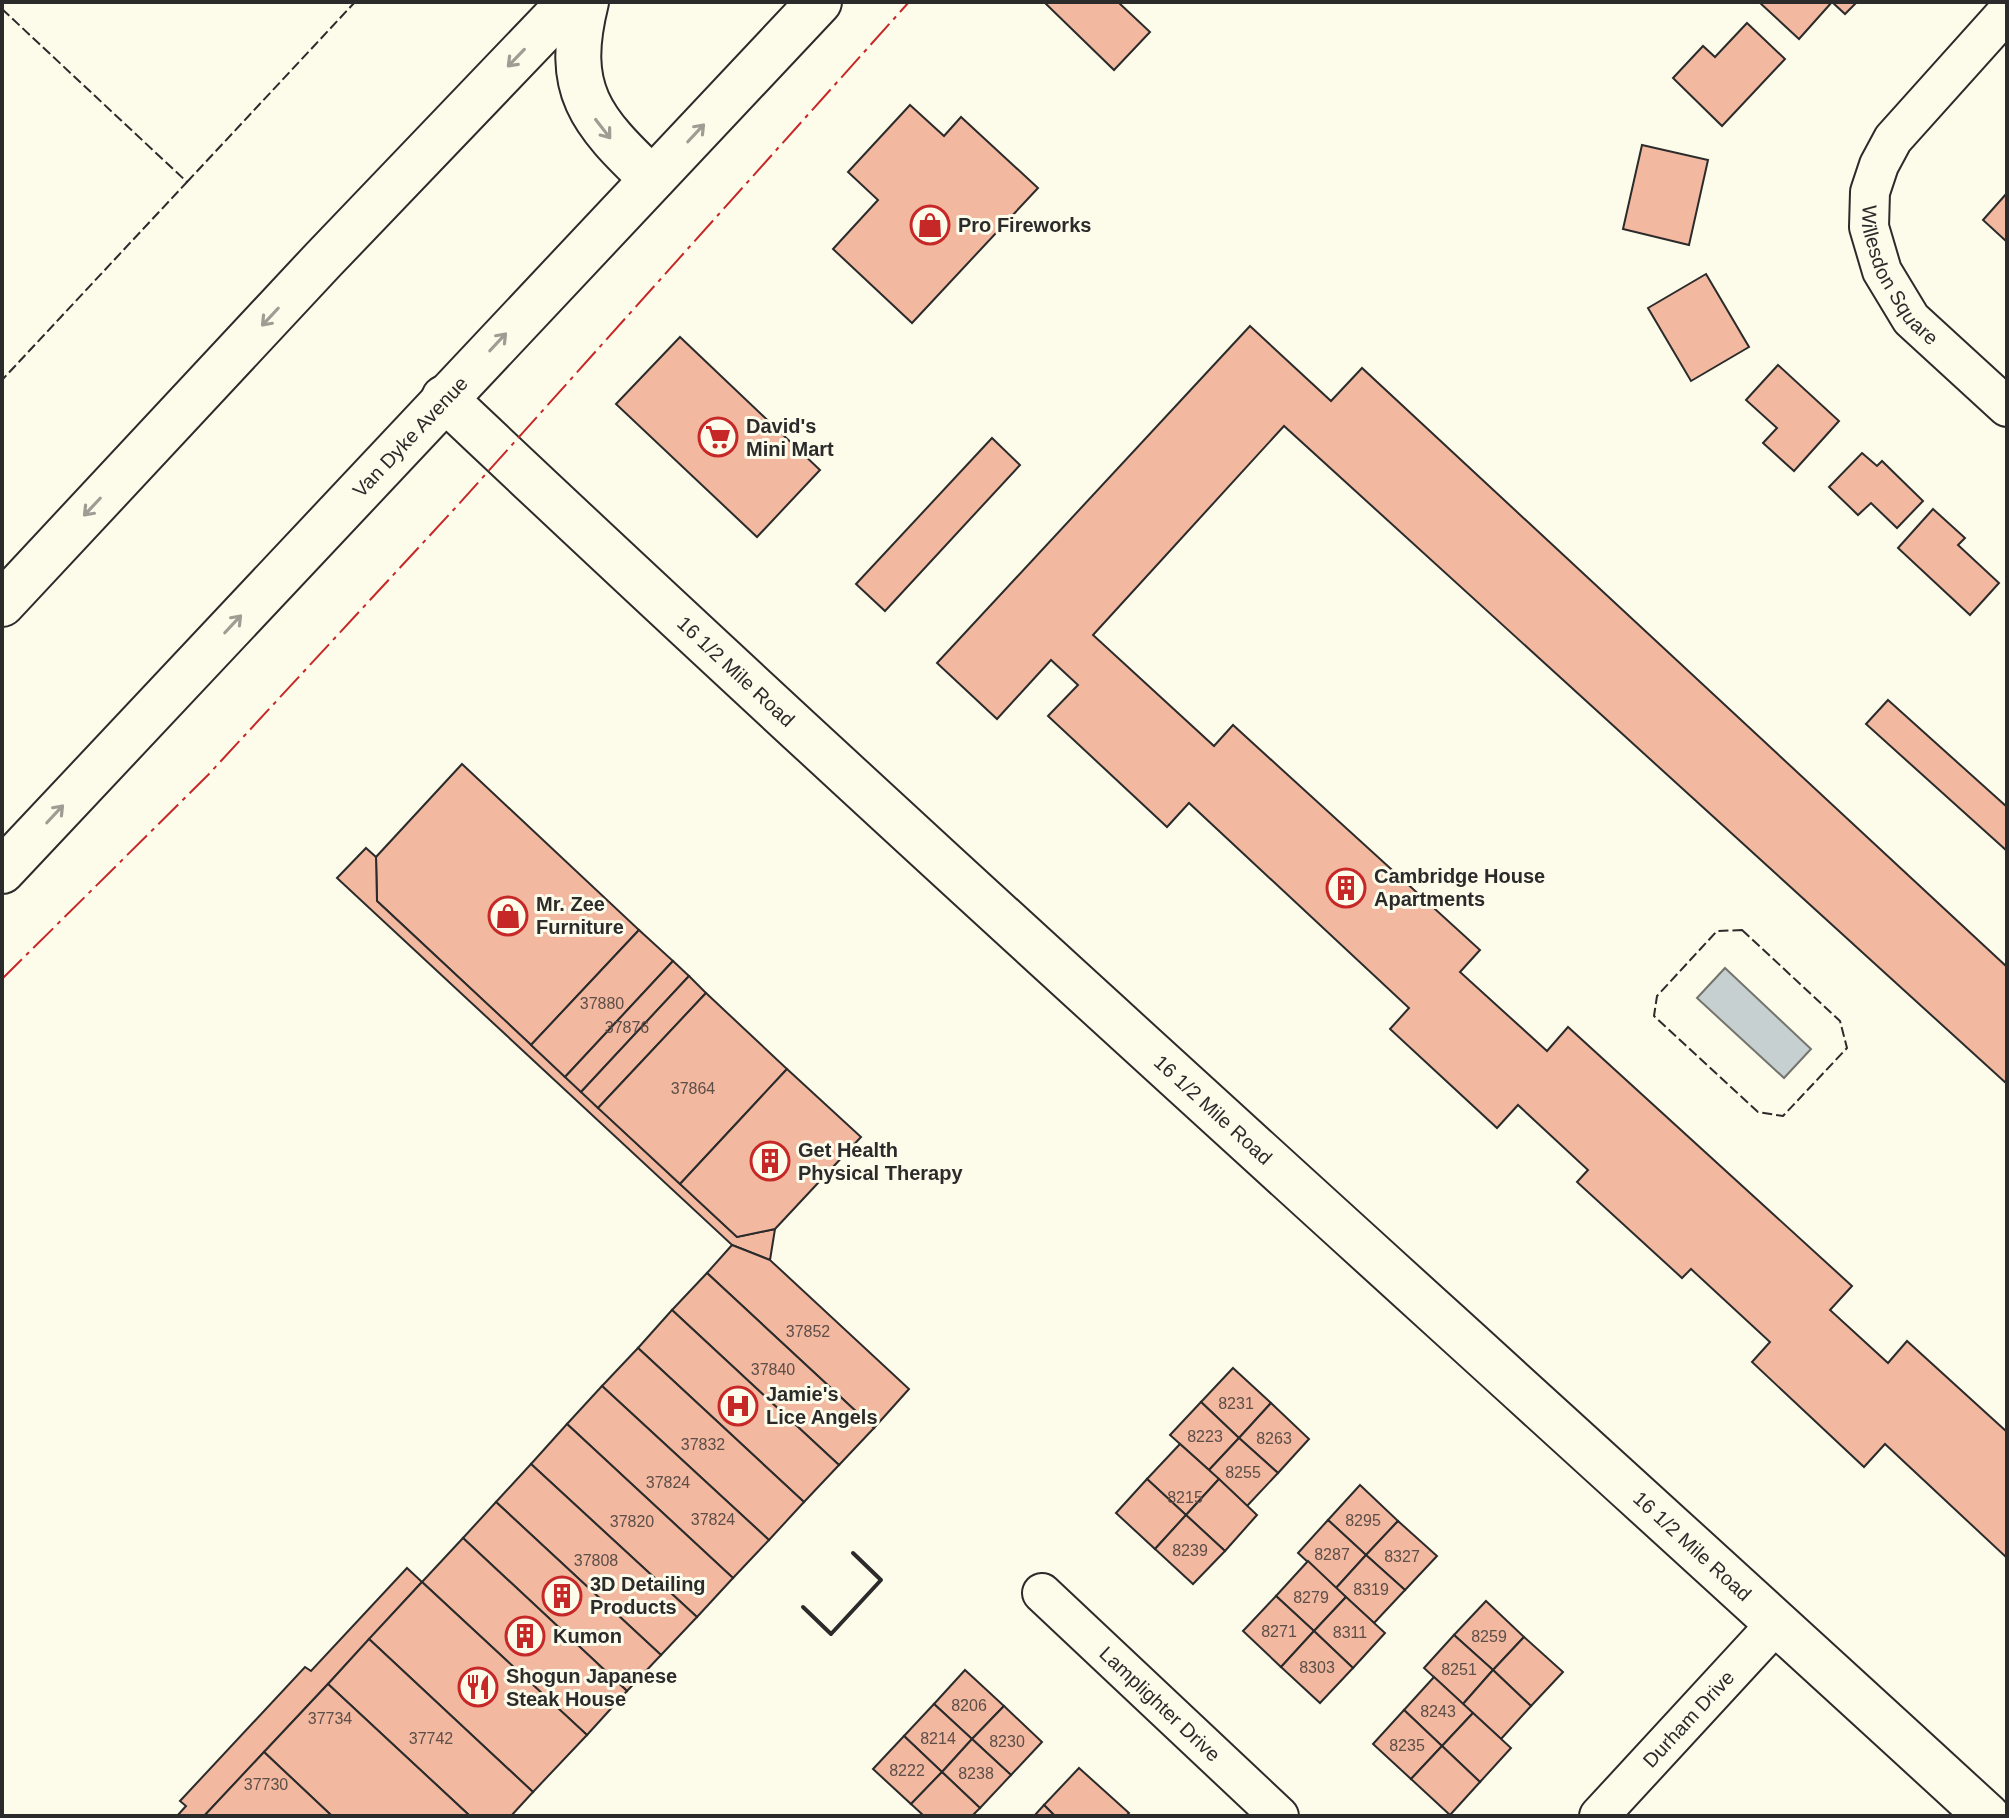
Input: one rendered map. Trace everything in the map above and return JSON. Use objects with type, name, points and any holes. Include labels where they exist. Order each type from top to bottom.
[{"type":"main road","points":[[2,604],[323,260],[570,2]]},
{"type":"main road","points":[[586,2],[578,31],[577,66],[585,98],[596,121],[652,179]]},
{"type":"main road","name":"Van Dyke Avenue","points":[[2,871],[819,2]]},
{"type":"main road","name":"16 1/2 Mile Road","points":[[444,398],[1013,926],[1987,1816]]},
{"type":"street","name":"Willesdon Square","points":[[2007,12],[1893,139],[1879,165],[1870,192],[1869,227],[1882,271],[1911,319],[2007,407]]},
{"type":"street","name":"Lamplighter Drive","points":[[1042,1593],[1279,1816]]},
{"type":"street","name":"Durham Drive","points":[[1599,1816],[1777,1623]]},
{"type":"shaded area","points":[[1725,968],[1811,1049],[1784,1078],[1697,998]]},
{"type":"building","points":[[1044,2],[1118,2],[1150,32],[1114,70]]},
{"type":"building","points":[[1759,2],[1832,2],[1799,39]]},
{"type":"building","points":[[1832,2],[1857,2],[1845,14]]},
{"type":"building","points":[[1747,23],[1785,59],[1722,126],[1673,78],[1703,46],[1715,57]]},
{"type":"building","name":"Pro Fireworks","points":[[910,105],[944,136],[961,117],[1038,188],[912,323],[833,249],[878,200],[848,172]]},
{"type":"building","points":[[1642,145],[1708,160],[1689,245],[1623,229]]},
{"type":"building","points":[[2007,193],[2007,242],[1983,220]]},
{"type":"building","points":[[1706,274],[1749,347],[1691,381],[1648,308]]},
{"type":"building","name":"Cambridge House Apartments","points":[[1250,326],[1331,401],[1362,368],[2007,967],[2007,1084],[1284,426],[1093,635],[1214,746],[1233,725],[1480,950],[1460,972],[1547,1051],[1568,1027],[1852,1286],[1830,1310],[1888,1363],[1907,1341],[2007,1432],[2007,1558],[1885,1444],[1864,1467],[1752,1362],[1770,1342],[1691,1269],[1682,1278],[1577,1182],[1588,1170],[1518,1105],[1497,1128],[1390,1029],[1409,1008],[1189,803],[1167,827],[1048,716],[1078,685],[1051,660],[997,719],[937,663]]},
{"type":"building","name":"David's Mini Mart","points":[[680,337],[820,470],[757,537],[616,404]]},
{"type":"building","points":[[1778,365],[1839,421],[1794,471],[1763,443],[1777,428],[1746,400]]},
{"type":"building","points":[[992,438],[1020,465],[885,611],[856,584]]},
{"type":"building","points":[[1862,453],[1877,466],[1882,461],[1923,501],[1897,528],[1871,503],[1858,515],[1829,487]]},
{"type":"building","points":[[1933,509],[1965,538],[1958,545],[1999,583],[1970,615],[1898,548]]},
{"type":"building","points":[[1888,700],[2007,807],[2007,851],[1866,724]]},
{"type":"building","name":"Mr. Zee Furniture","points":[[462,764],[639,930],[531,1045],[377,901],[376,857]]},
{"type":"building","points":[[366,848],[376,857],[377,901],[737,1237],[775,1229],[770,1260],[732,1245],[337,878]]},
{"type":"building","points":[[639,930],[673,961],[565,1077],[531,1045]]},
{"type":"building","points":[[673,961],[689,976],[581,1092],[565,1077]]},
{"type":"building","points":[[689,976],[706,993],[598,1108],[581,1092]]},
{"type":"building","points":[[706,993],[787,1069],[680,1184],[598,1108]]},
{"type":"building","name":"Get Health Physical Therapy","points":[[787,1069],[861,1137],[775,1229],[737,1237],[680,1184]]},
{"type":"building","points":[[732,1245],[770,1260],[909,1389],[874,1428],[707,1273]]},
{"type":"building","points":[[707,1273],[874,1428],[839,1465],[672,1310]]},
{"type":"building","name":"Jamie's Lice Angels","points":[[672,1310],[839,1465],[804,1502],[638,1348]]},
{"type":"building","points":[[638,1348],[804,1502],[769,1540],[602,1386]]},
{"type":"building","points":[[1233,1368],[1271,1403],[1239,1438],[1201,1402]]},
{"type":"building","points":[[602,1386],[769,1540],[733,1578],[567,1424]]},
{"type":"building","points":[[1201,1402],[1239,1438],[1209,1470],[1170,1435]]},
{"type":"building","points":[[1271,1403],[1309,1439],[1278,1473],[1239,1438]]},
{"type":"building","points":[[567,1424],[733,1578],[697,1617],[531,1464]]},
{"type":"building","points":[[1239,1438],[1278,1473],[1247,1506],[1209,1470]]},
{"type":"building","points":[[1180,1444],[1219,1479],[1186,1515],[1147,1479]]},
{"type":"building","points":[[531,1464],[697,1617],[661,1655],[496,1502]]},
{"type":"building","points":[[1147,1479],[1186,1515],[1155,1549],[1116,1513]]},
{"type":"building","points":[[1219,1479],[1257,1515],[1225,1551],[1186,1515]]},
{"type":"building","points":[[1360,1485],[1398,1521],[1366,1555],[1328,1520]]},
{"type":"building","name":"3D Detailing Products","points":[[496,1502],[661,1655],[627,1691],[463,1538]]},
{"type":"building","points":[[1186,1515],[1225,1551],[1193,1584],[1155,1549]]},
{"type":"building","points":[[1328,1520],[1366,1555],[1336,1588],[1298,1553]]},
{"type":"building","points":[[1398,1521],[1437,1556],[1405,1590],[1366,1555]]},
{"type":"building","name":"Kumon","points":[[463,1538],[627,1691],[587,1735],[422,1582]]},
{"type":"building","points":[[1366,1555],[1405,1590],[1374,1623],[1336,1588]]},
{"type":"building","points":[[1308,1561],[1346,1597],[1314,1631],[1276,1596]]},
{"type":"building","points":[[407,1568],[422,1582],[328,1684],[204,1816],[177,1816],[186,1806],[180,1801],[305,1667],[311,1671]]},
{"type":"building","name":"Shogun Japanese Steak House","points":[[422,1582],[587,1735],[533,1792],[369,1639]]},
{"type":"building","points":[[1276,1596],[1314,1631],[1281,1667],[1243,1631]]},
{"type":"building","points":[[1346,1597],[1385,1633],[1353,1668],[1314,1631]]},
{"type":"building","points":[[1486,1601],[1524,1637],[1493,1670],[1454,1635]]},
{"type":"building","points":[[1314,1631],[1353,1668],[1320,1703],[1281,1667]]},
{"type":"building","points":[[1454,1635],[1493,1670],[1463,1704],[1424,1668]]},
{"type":"building","points":[[1524,1637],[1563,1672],[1531,1706],[1493,1670]]},
{"type":"building","points":[[369,1639],[533,1792],[511,1816],[470,1816],[328,1684]]},
{"type":"building","points":[[965,1670],[1004,1706],[972,1739],[934,1704]]},
{"type":"building","points":[[1493,1670],[1531,1706],[1501,1739],[1463,1704]]},
{"type":"building","points":[[1434,1677],[1473,1713],[1442,1746],[1404,1710]]},
{"type":"building","points":[[328,1684],[470,1816],[332,1816],[264,1752]]},
{"type":"building","points":[[934,1704],[972,1739],[942,1772],[904,1736]]},
{"type":"building","points":[[1004,1706],[1042,1742],[1011,1775],[972,1739]]},
{"type":"building","points":[[1404,1710],[1442,1746],[1411,1779],[1373,1744]]},
{"type":"building","points":[[1473,1713],[1511,1748],[1480,1782],[1442,1746]]},
{"type":"building","points":[[904,1736],[942,1772],[911,1804],[873,1769]]},
{"type":"building","points":[[972,1739],[1011,1775],[980,1808],[942,1772]]},
{"type":"building","points":[[1442,1746],[1480,1782],[1450,1815],[1411,1779]]},
{"type":"building","points":[[264,1752],[332,1816],[204,1816]]},
{"type":"building","points":[[1079,1768],[1129,1813],[1126,1816],[1055,1816],[1044,1805]]},
{"type":"building","points":[[942,1772],[980,1808],[972,1816],[924,1816],[911,1804]]},
{"type":"building","points":[[1044,1805],[1055,1816],[1034,1816]]},
{"type":"fence","points":[[187,182],[355,2]]},
{"type":"fence","points":[[2,9],[187,182],[2,380]]},
{"type":"fence","points":[[1742,930],[1840,1021],[1847,1048],[1783,1116],[1758,1112],[1654,1016],[1657,996],[1717,931],[1742,930]]},
{"type":"wall","points":[[803,1607],[831,1634],[881,1580],[853,1553]]},
{"type":"power","points":[[2,979],[208,775],[458,505],[909,2]]},
{"type":"place","name":"Pro Fireworks","points":[[930,225]]},
{"type":"place","name":"David's Mini Mart","points":[[718,437]]},
{"type":"place","name":"Cambridge House Apartments","points":[[1346,888]]},
{"type":"place","name":"Mr. Zee Furniture","points":[[508,916]]},
{"type":"place","name":"Get Health Physical Therapy","points":[[770,1161]]},
{"type":"place","name":"Jamie's Lice Angels","points":[[738,1406]]},
{"type":"place","name":"3D Detailing Products","points":[[562,1596]]},
{"type":"place","name":"Kumon","points":[[525,1636]]},
{"type":"place","name":"Shogun Japanese Steak House","points":[[478,1687]]}]
